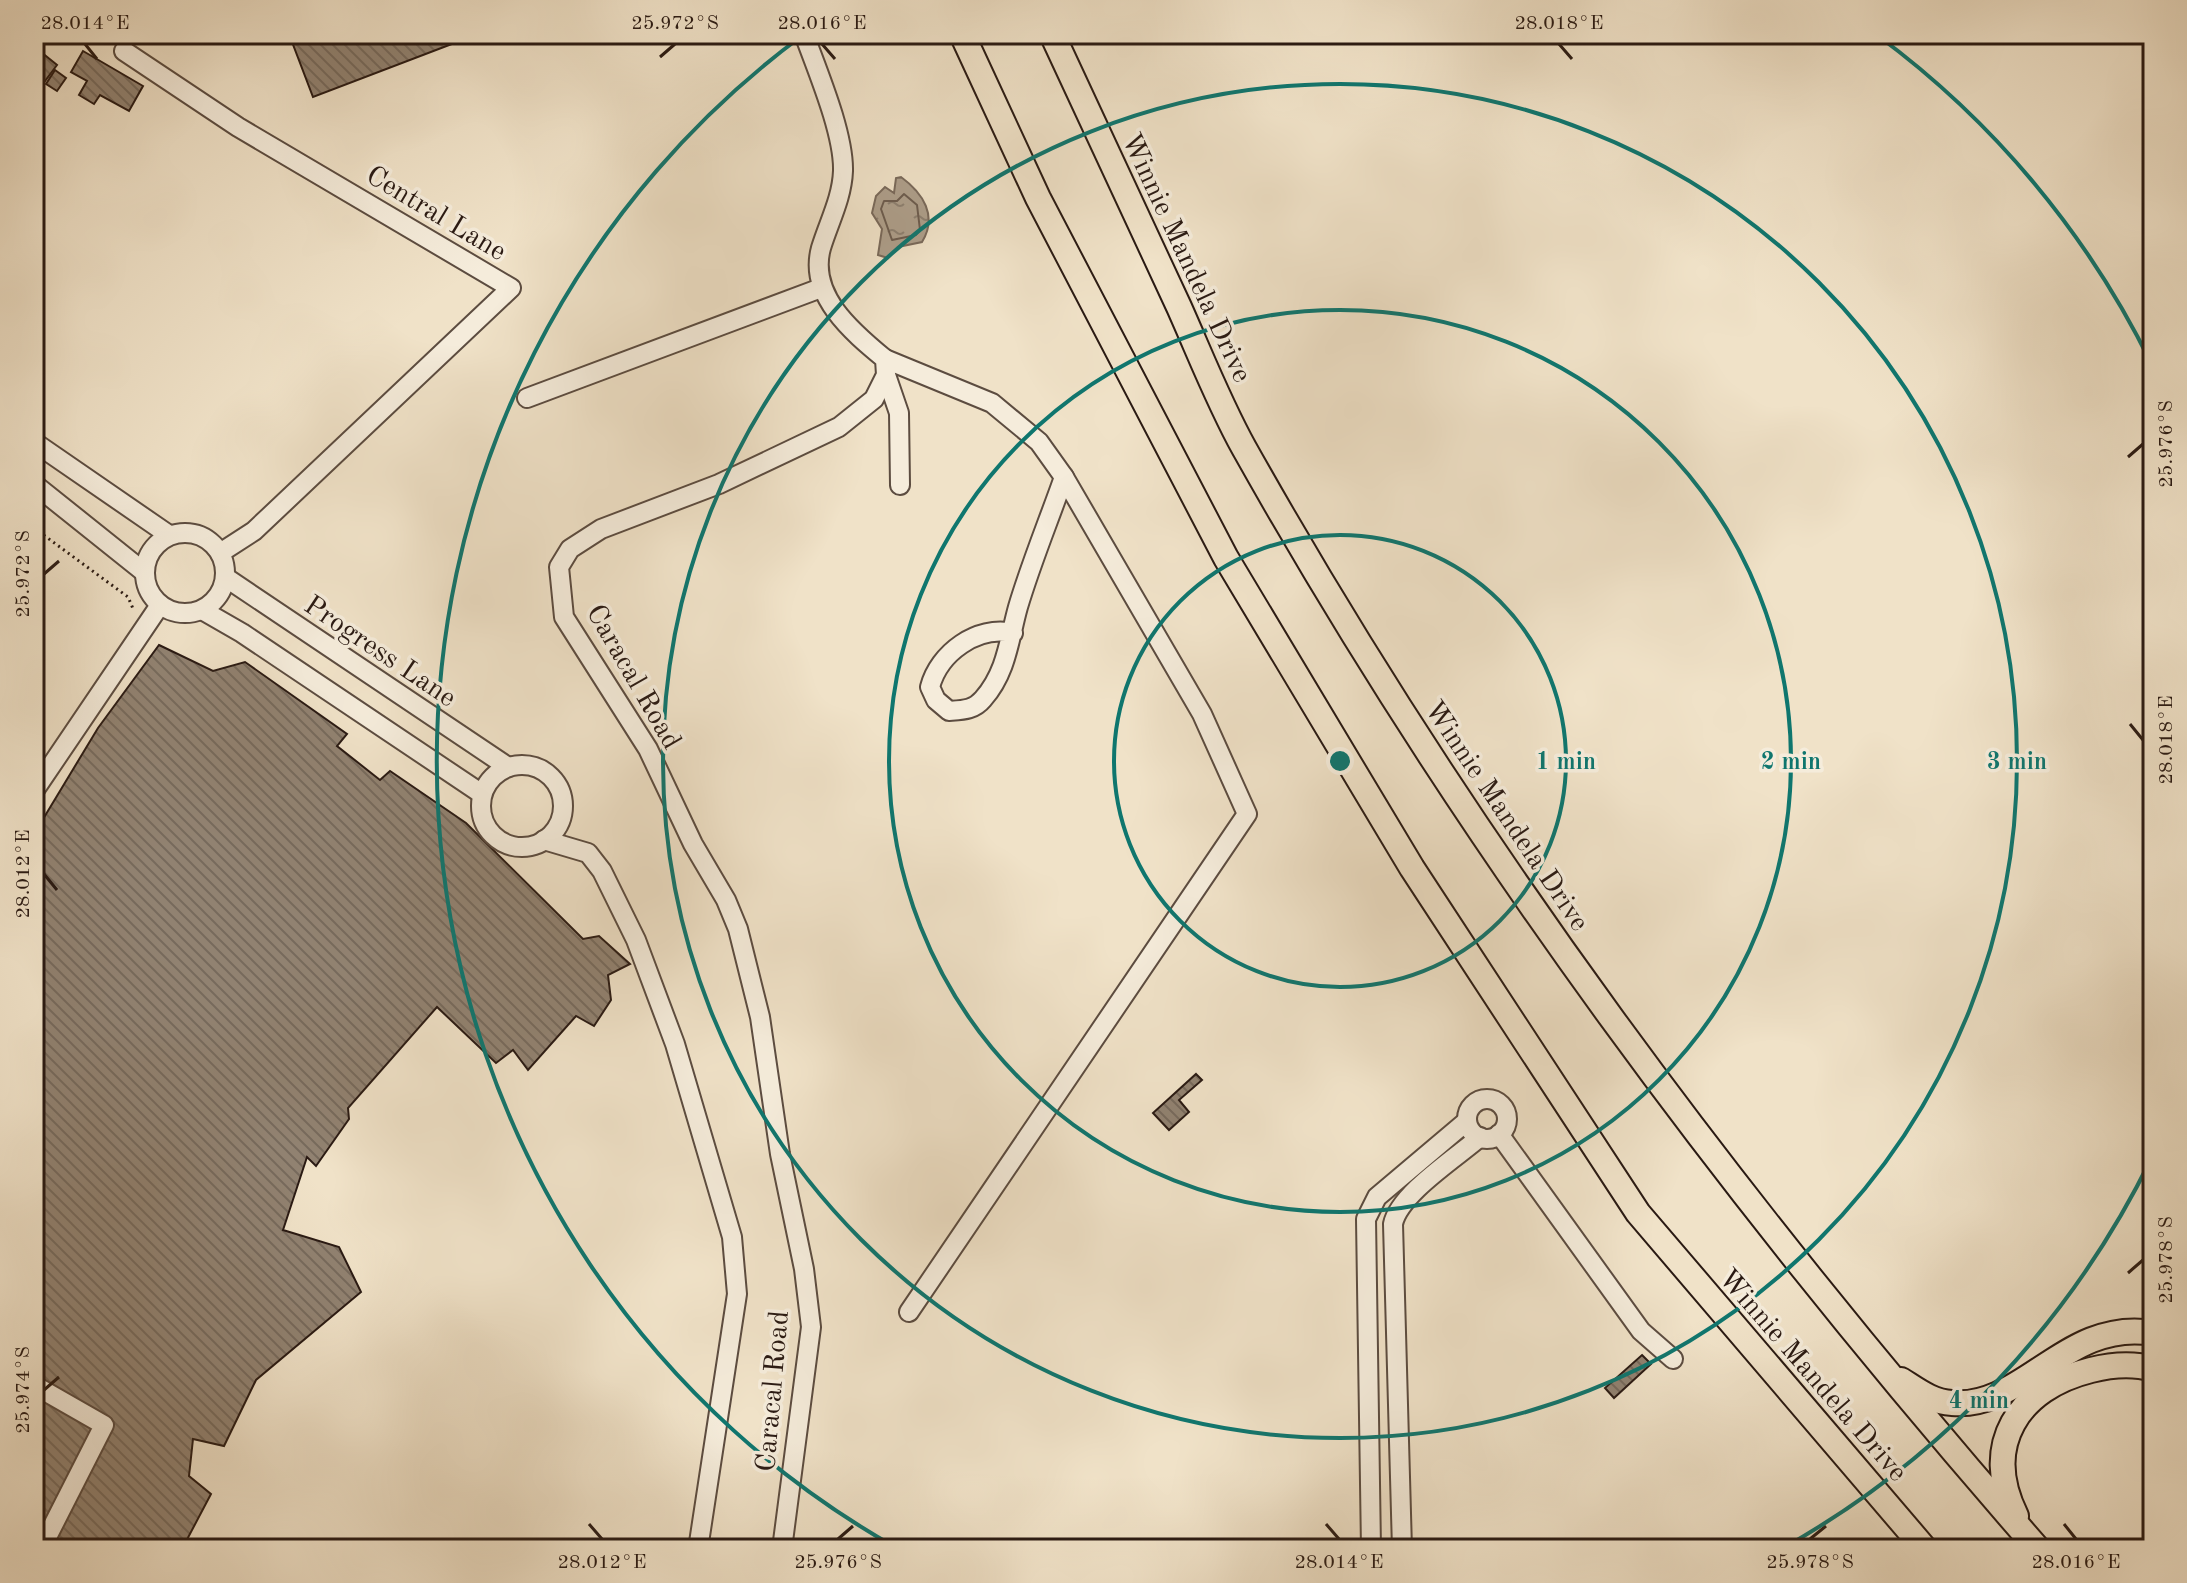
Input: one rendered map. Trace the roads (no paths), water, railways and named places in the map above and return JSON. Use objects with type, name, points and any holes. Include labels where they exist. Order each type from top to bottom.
[{"type":"main road","name":"Winnie Mandela Drive","points":[[962,34],[1038,198],[1226,558],[1412,868],[1638,1213],[1925,1549]]},
{"type":"main road","name":"Winnie Mandela Drive","points":[[1052,34],[1242,444],[1399,704],[1597,1002],[1714,1157],[1882,1369],[2032,1543]]},
{"type":"main road","points":[[1882,1369],[1929,1398],[1963,1403],[1992,1397],[2068,1349],[2100,1336],[2141,1331],[2153,1333]]},
{"type":"main road","points":[[2032,1543],[2013,1511],[2002,1468],[2008,1429],[2017,1414],[2049,1387],[2074,1374],[2129,1365],[2153,1369]]},
{"type":"main road","points":[[1894,1513],[1916,1549]]},
{"type":"street","points":[[804,34],[830,109],[843,169],[835,215],[820,251],[821,288],[850,331],[885,367],[992,403],[1039,442],[1064,477],[1202,714],[1247,814],[909,1312]]},
{"type":"street","name":"Central Lane","points":[[124,51],[238,127],[511,288],[254,531],[220,553]]},
{"type":"street","points":[[527,398],[821,288]]},
{"type":"street","points":[[885,367],[899,413],[900,485]]},
{"type":"street","name":"Caracal Road","points":[[782,1549],[811,1327],[804,1269],[780,1154],[760,1017],[738,929],[726,900],[693,844],[648,749],[564,617],[559,567],[570,549],[601,529],[719,484],[839,427],[874,399],[885,367]]},
{"type":"street","points":[[34,442],[169,535]]},
{"type":"street","points":[[1013,633],[981,633],[946,658],[930,687],[936,700],[949,711],[969,710],[982,701],[998,677],[1013,633],[1018,607],[1064,477]]},
{"type":"street","points":[[34,484],[144,572]]},
{"type":"street","points":[[192,533],[203,537],[220,553],[225,577],[214,602],[202,610],[180,614],[160,605],[145,584],[144,572],[151,550],[169,535],[192,533]]},
{"type":"street","name":"Progress Lane","points":[[225,577],[508,767]]},
{"type":"street","points":[[34,791],[160,605]]},
{"type":"street","points":[[202,610],[482,794]]},
{"type":"street","points":[[527,765],[544,771],[557,784],[563,801],[561,820],[544,840],[536,845],[518,848],[500,842],[487,830],[480,813],[482,794],[492,777],[508,767],[527,765]]},
{"type":"street","name":"Caracal Road","points":[[544,840],[588,853],[602,871],[636,940],[675,1044],[732,1237],[737,1294],[698,1549]]},
{"type":"street","points":[[1402,1549],[1393,1224],[1395,1214],[1406,1200],[1489,1136],[1506,1117],[1495,1101],[1477,1102],[1468,1111],[1470,1130],[1489,1136],[1641,1331],[1673,1359]]},
{"type":"street","points":[[1371,1549],[1366,1219],[1377,1197],[1467,1121]]},
{"type":"street","points":[[34,1385],[104,1425],[41,1549]]},
{"type":"water","points":[[901,177],[922,198],[929,223],[922,242],[898,247],[888,258],[878,255],[882,229],[872,213],[876,196],[885,187],[894,193],[896,178]]}]
